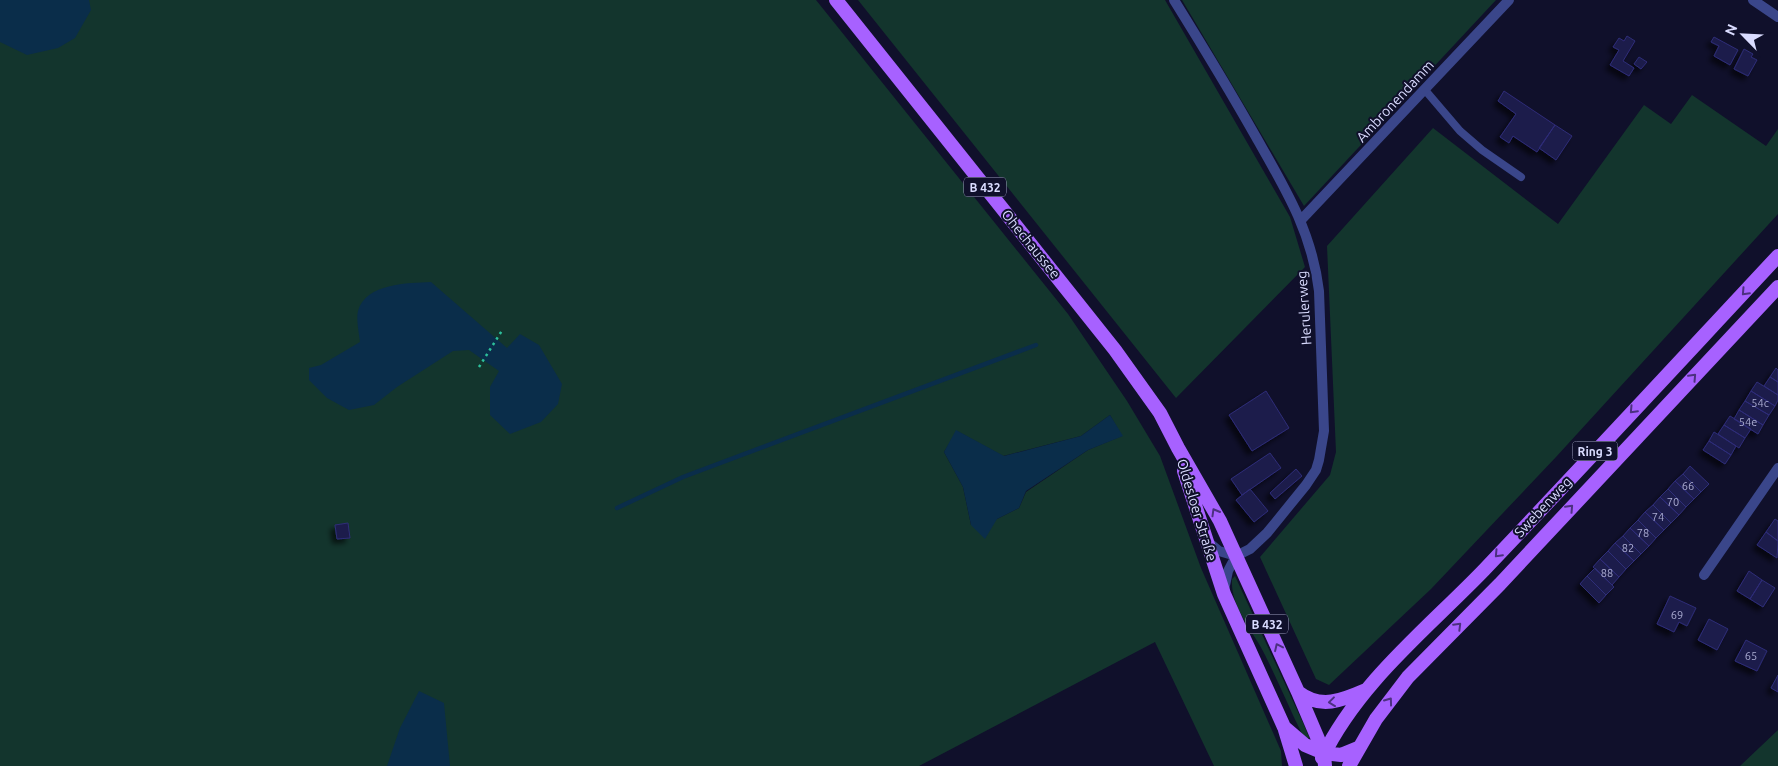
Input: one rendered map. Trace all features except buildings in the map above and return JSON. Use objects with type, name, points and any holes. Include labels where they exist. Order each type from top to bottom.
[{"type":"main road","name":"Ohechaussee","points":[[836,0],[1134,374],[1160,413],[1178,448]]},
{"type":"main road","name":"Swebenweg","points":[[1322,762],[1340,727],[1367,690],[1496,557],[1778,256]]},
{"type":"main road","name":"Swebenweg","points":[[1349,766],[1386,704],[1408,677],[1500,584],[1778,287]]},
{"type":"main road","name":"Oldesloer Straße","points":[[1178,448],[1224,594],[1284,727],[1322,762]]},
{"type":"main road","name":"Oldesloer Straße","points":[[1178,448],[1220,521],[1298,692],[1322,762]]},
{"type":"main road","points":[[1298,692],[1310,700],[1328,703],[1339,701],[1367,690]]},
{"type":"main road","name":"B 432","points":[[1284,727],[1296,766]]},
{"type":"main road","name":"Oldesloer Straße","points":[[1322,762],[1358,748]]},
{"type":"street","name":"Herulerweg","points":[[1174,0],[1231,92],[1293,203],[1301,220],[1317,271],[1324,421],[1322,449],[1316,470],[1306,485],[1260,541],[1236,556]]},
{"type":"street","name":"Ambronendamm","points":[[1301,220],[1509,0]]},
{"type":"street","points":[[1753,0],[1778,17]]},
{"type":"street","points":[[1704,575],[1778,468]]},
{"type":"street","points":[[1205,538],[1219,551],[1236,556],[1228,570],[1224,594]]},
{"type":"lane","points":[[1425,90],[1460,132],[1521,177]]},
{"type":"path","points":[[479,367],[503,329]]},
{"type":"green space","points":[[0,0],[816,0],[1068,314],[1127,401],[1160,456],[1201,568],[1281,751],[1282,766],[1214,766],[1155,642],[919,766],[0,766]],"holes":[[[1110,415],[1122,436],[1088,450],[1026,492],[1019,508],[997,519],[971,525],[963,487],[944,452],[957,431],[1003,456],[1081,436]]]},
{"type":"green space","points":[[858,0],[1165,0],[1290,217],[1305,267],[1176,398]]},
{"type":"green space","points":[[1182,0],[1496,0],[1304,206]]},
{"type":"green space","points":[[1692,95],[1766,146],[1778,129],[1778,214],[1556,457],[1431,589],[1329,685],[1316,679],[1260,557],[1330,475],[1336,452],[1327,246],[1433,128],[1558,224],[1644,105],[1671,124]]},
{"type":"green space","points":[[1235,576],[1304,725],[1309,737],[1308,739],[1301,732],[1265,655],[1239,609],[1232,589],[1232,579]]},
{"type":"green space","points":[[1778,730],[1778,766],[1740,766]]},
{"type":"water","points":[[0,0],[89,0],[91,10],[75,38],[58,48],[27,55],[0,42]]},
{"type":"water","points":[[431,282],[507,348],[520,334],[539,345],[562,384],[558,404],[541,422],[510,434],[490,415],[490,387],[499,371],[469,350],[453,351],[397,387],[374,405],[349,410],[327,398],[309,380],[309,368],[321,365],[360,342],[357,314],[362,302],[370,295],[389,286]]},
{"type":"water","points":[[1110,415],[1123,436],[1088,450],[1026,491],[1019,508],[997,519],[985,539],[971,525],[963,487],[944,452],[956,430],[1004,456],[1081,436]]},
{"type":"water","points":[[419,691],[444,703],[450,766],[387,766],[400,728]]},
{"type":"waterway","points":[[617,508],[683,477],[1036,345]]}]
